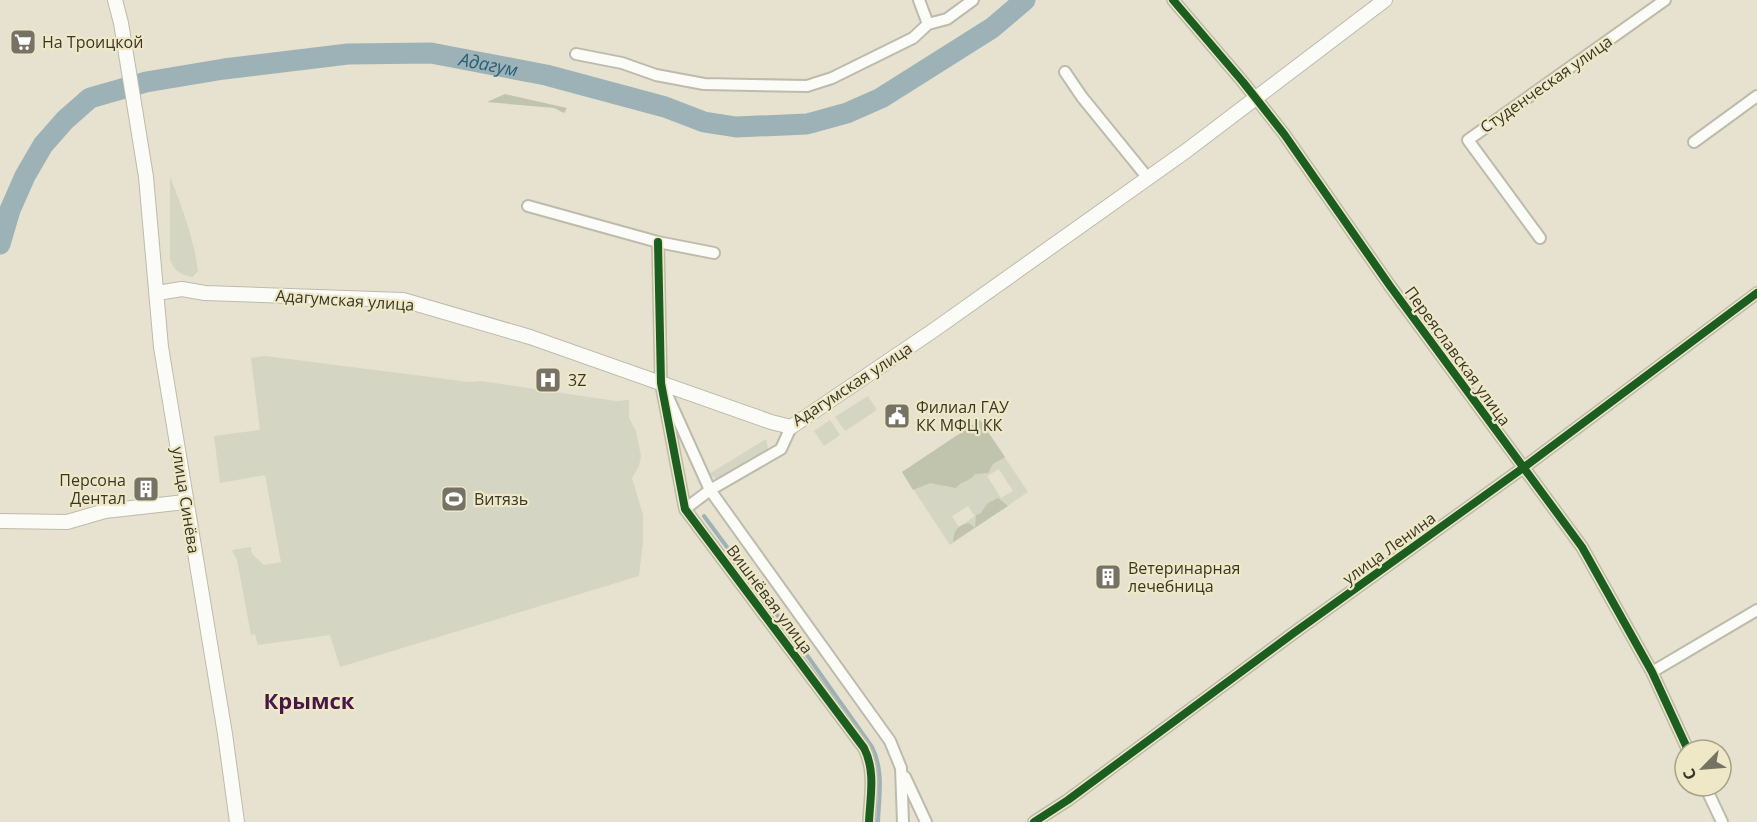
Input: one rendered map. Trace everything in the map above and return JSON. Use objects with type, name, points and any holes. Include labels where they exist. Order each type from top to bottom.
[{"type":"main road","name":"улица Синёва","points":[[116,0],[146,177],[161,348],[224,722],[237,822]]},
{"type":"main road","name":"Адагумская улица","points":[[157,293],[182,289],[205,293],[403,300],[500,328],[791,427],[943,324],[1186,151],[1385,0]]},
{"type":"main road","points":[[0,521],[67,522],[105,511],[186,502]]},
{"type":"street","points":[[919,0],[928,24]]},
{"type":"street","points":[[576,54],[622,63],[656,75],[704,84],[807,86],[832,78],[913,38],[928,24],[946,18],[972,0]]},
{"type":"street","name":"Переяславская улица","points":[[1173,0],[1284,134],[1390,286],[1581,547],[1652,672],[1682,738]]},
{"type":"street","name":"Студенческая улица","points":[[1540,238],[1468,140],[1665,0]]},
{"type":"street","points":[[1065,72],[1082,97],[1147,177]]},
{"type":"street","points":[[1694,142],[1757,96]]},
{"type":"street","points":[[528,206],[658,242],[714,253]]},
{"type":"street","points":[[658,242],[661,384]]},
{"type":"street","name":"улица Ленина","points":[[1034,822],[1068,800],[1522,468],[1757,293]]},
{"type":"street","name":"Вишнёвая улица","points":[[661,384],[710,490],[890,741],[901,768],[903,822]]},
{"type":"street","name":"Вишнёвая улица","points":[[661,384],[685,509],[864,748],[871,775],[869,822]]},
{"type":"street","points":[[685,509],[710,490],[781,449],[791,427]]},
{"type":"street","points":[[1652,672],[1757,610]]},
{"type":"street","points":[[901,768],[926,822]]},
{"type":"street","points":[[1711,798],[1722,822]]},
{"type":"green space","points":[[505,94],[567,108],[564,113],[554,108],[487,102]]},
{"type":"green space","points":[[170,177],[194,247],[198,271],[193,277],[179,272],[170,260]]},
{"type":"green space","name":"Витязь","points":[[265,356],[469,382],[481,381],[616,401],[629,400],[629,418],[636,431],[641,456],[639,466],[632,478],[643,515],[639,576],[340,667],[330,635],[258,645],[255,634],[251,635],[237,560],[232,550],[251,547],[252,554],[264,565],[281,562],[265,475],[220,483],[214,436],[260,430],[251,358]]},
{"type":"green space","points":[[868,396],[877,410],[845,431],[835,417]]},
{"type":"green space","points":[[830,420],[840,435],[824,446],[814,431]]},
{"type":"green space","points":[[980,420],[1028,492],[950,545],[902,472]],"holes":[[[999,469],[1013,491],[1001,498],[987,476]],[[968,506],[975,516],[959,527],[952,516]]]},
{"type":"green space","points":[[980,420],[1005,457],[993,464],[988,473],[975,474],[956,488],[930,483],[913,490],[902,472]]},
{"type":"green space","points":[[766,439],[768,449],[718,480],[709,474]]},
{"type":"green space","points":[[998,498],[1008,506],[975,528],[976,515],[980,514],[988,503]]},
{"type":"green space","points":[[969,523],[975,528],[953,542],[955,532],[959,527]]},
{"type":"waterway","name":"Адагум","points":[[0,244],[10,210],[25,176],[43,145],[65,120],[90,98],[146,82],[224,69],[348,54],[431,53],[546,75],[665,107],[704,122],[736,127],[807,124],[847,113],[881,98],[992,28],[1025,0]]},
{"type":"waterway","points":[[704,516],[872,747],[879,774],[878,822]]},
{"type":"cycle path","points":[[1173,0],[1284,134],[1390,286],[1582,547],[1652,672],[1682,738]]},
{"type":"cycle path","points":[[658,242],[661,383],[685,509],[864,748],[871,775],[869,822]]},
{"type":"cycle path","points":[[1034,822],[1068,800],[1295,632],[1523,468],[1757,293]]},
{"type":"place","name":"На Троицкой","points":[[23,42]]},
{"type":"place","name":"3Z","points":[[548,380]]},
{"type":"place","name":"Филиал ГАУ КК МФЦ КК","points":[[897,416]]},
{"type":"place","name":"Персона Дентал","points":[[146,489]]},
{"type":"place","name":"Витязь","points":[[454,499]]},
{"type":"place","name":"Ветеринарная лечебница","points":[[1108,577]]},
{"type":"district","name":"Крымск","points":[[309,700]]}]
